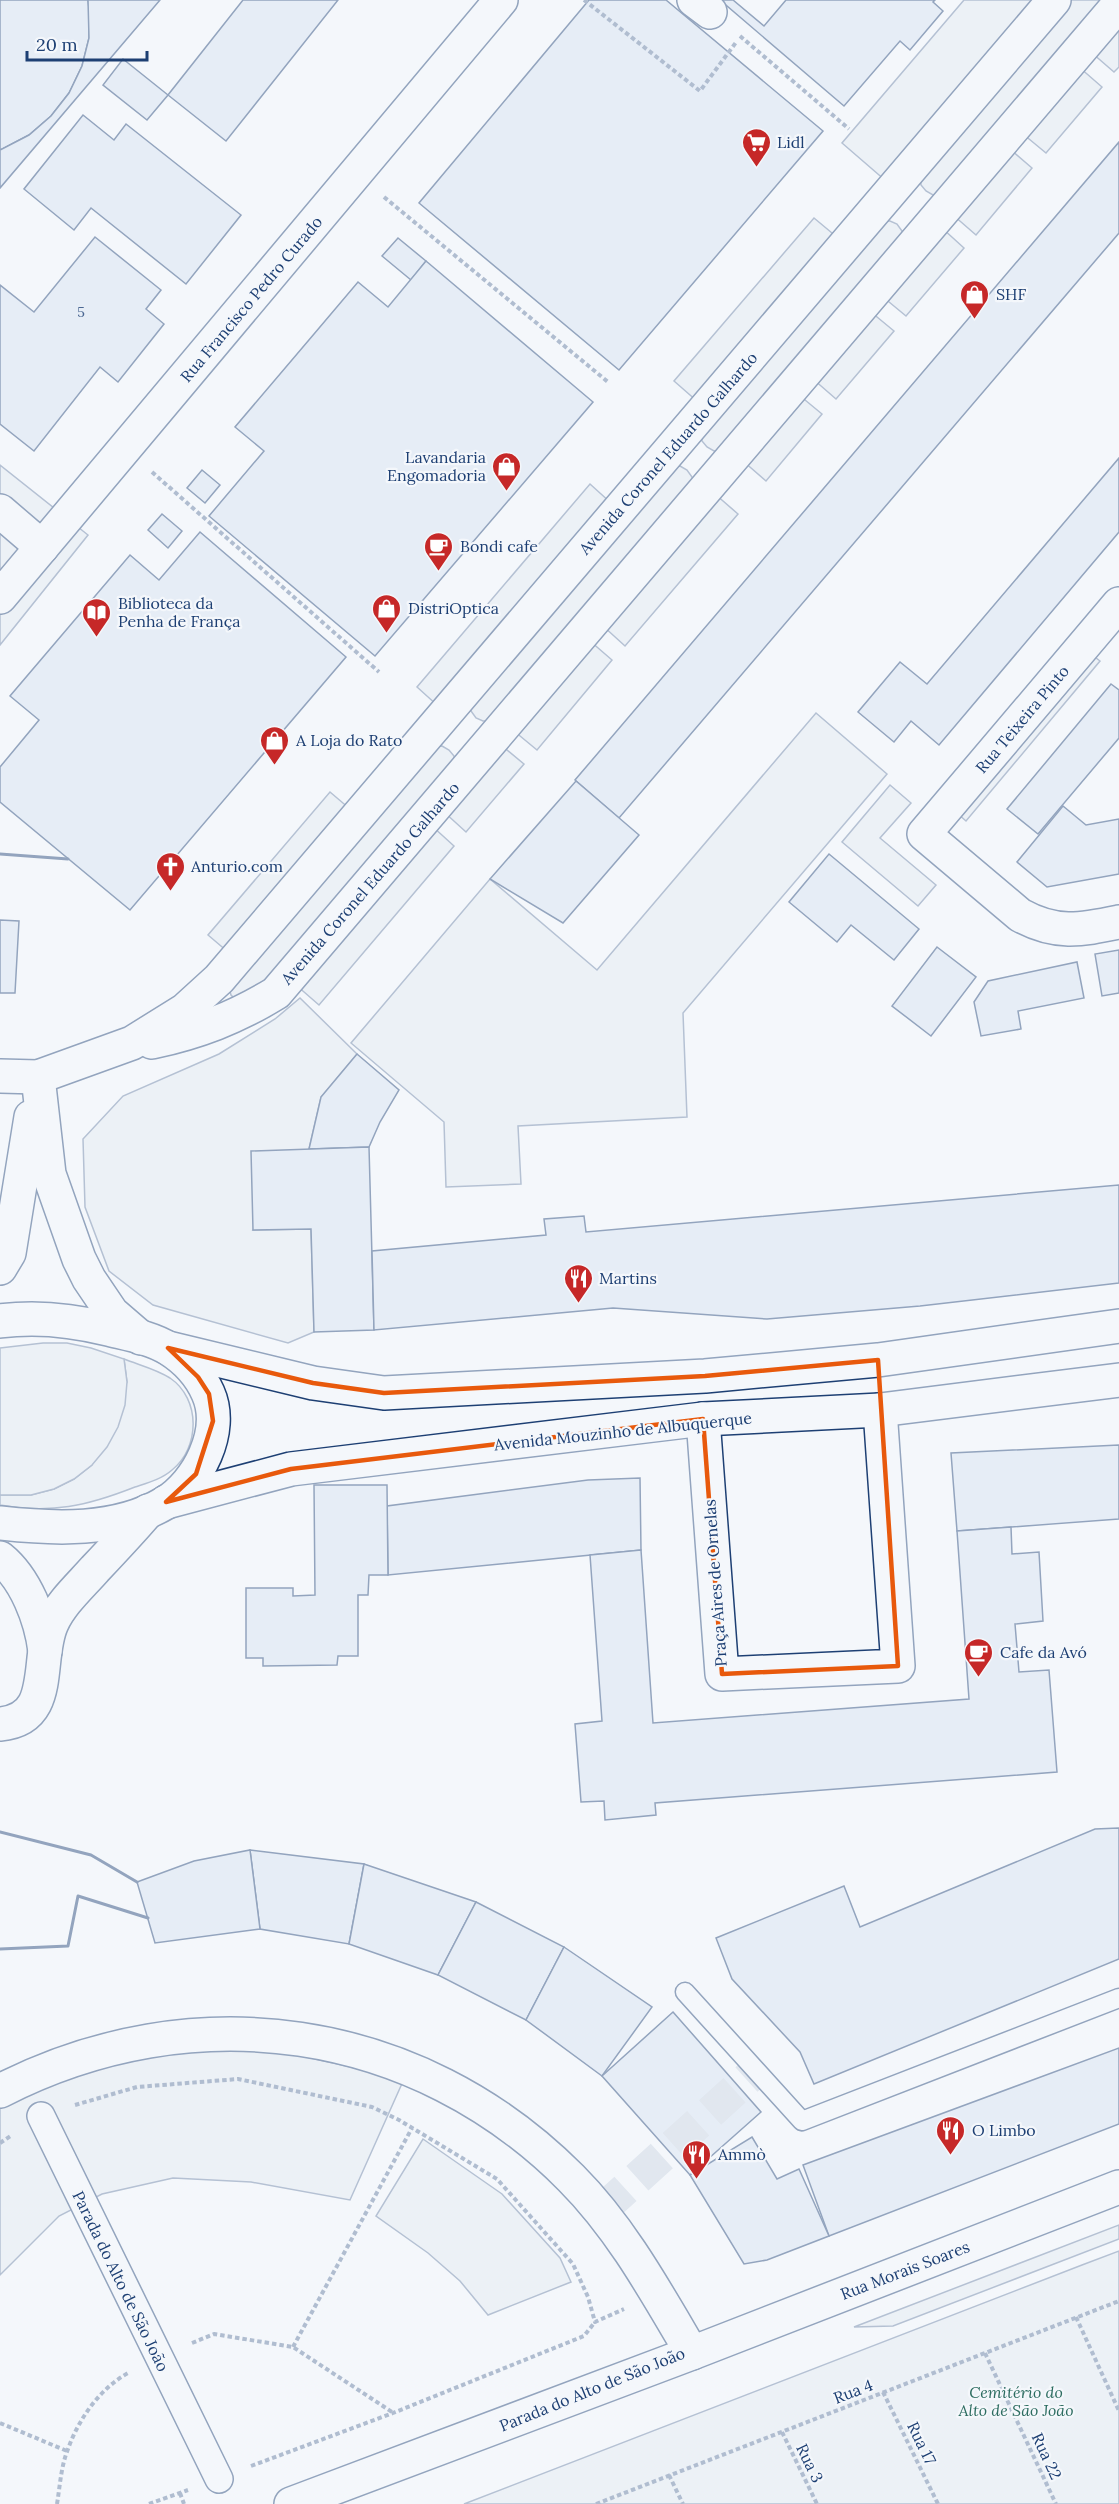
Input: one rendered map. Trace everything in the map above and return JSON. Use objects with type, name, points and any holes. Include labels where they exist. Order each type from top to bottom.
[{"type":"street","name":"Rua Francisco Pedro Curado","points":[[0,597],[501,0]]},
{"type":"street","name":"Avenida Coronel Eduardo Galhardo","points":[[38,1077],[115,1050],[141,1038],[185,1010],[219,979],[1054,0]]},
{"type":"street","name":"Avenida Coronel Eduardo Galhardo","points":[[115,1050],[184,1035],[230,1019],[276,993],[1119,4]]},
{"type":"street","points":[[893,189],[932,224]]},
{"type":"street","points":[[0,511],[42,546]]},
{"type":"street","name":"Rua Teixeira Pinto","points":[[1119,604],[924,834],[1020,915],[1036,924],[1074,931],[1119,922]]},
{"type":"street","points":[[442,717],[482,751]]},
{"type":"street","points":[[0,1076],[38,1077]]},
{"type":"street","points":[[0,1268],[9,1252],[38,1077]]},
{"type":"street","points":[[0,1724],[15,1721],[32,1708],[41,1689],[45,1651],[52,1622],[60,1610],[157,1507],[196,1474],[206,1453],[213,1421],[209,1394],[185,1361],[154,1343],[112,1313],[89,1279],[79,1259],[49,1174],[38,1077]]},
{"type":"street","points":[[0,1321],[31,1318],[65,1320],[313,1383],[384,1393],[705,1376],[878,1360],[1119,1326]]},
{"type":"street","points":[[878,1360],[880,1410]]},
{"type":"street","points":[[703,1419],[705,1376]]},
{"type":"street","name":"Avenida Mouzinho de Albuquerque","points":[[0,1523],[39,1527],[85,1527],[291,1469],[703,1419],[880,1410],[1119,1380]]},
{"type":"street","name":"Praça Aires de Ornelas","points":[[703,1419],[722,1674],[898,1666],[880,1410]]},
{"type":"street","points":[[0,1558],[16,1575],[25,1590],[43,1635],[45,1651]]},
{"type":"street","name":"Parada do Alto de São João","points":[[0,2091],[70,2060],[117,2046],[205,2033],[284,2036],[362,2052],[399,2064],[474,2101],[510,2124],[542,2150],[601,2211],[658,2296],[692,2353],[291,2504]]},
{"type":"street","name":"Parada do Alto de São João","points":[[41,2116],[219,2479]]},
{"type":"street","name":"Rua Morais Soares","points":[[692,2353],[1119,2187]]},
{"type":"lane","points":[[685,1992],[802,2121],[1119,1998]]},
{"type":"path","points":[[584,0],[700,91],[740,36]]},
{"type":"path","points":[[702,6],[849,129]]},
{"type":"path","points":[[356,174],[608,382]]},
{"type":"path","points":[[125,448],[378,672]]},
{"type":"path","points":[[0,2143],[41,2116],[137,2087],[238,2079],[372,2107],[497,2179],[573,2264],[588,2297],[595,2322]]},
{"type":"path","points":[[294,2347],[411,2128]]},
{"type":"path","points":[[149,2504],[393,2413],[584,2336],[595,2322],[658,2296]]},
{"type":"path","name":"Rua 4","points":[[596,2504],[1119,2301]]},
{"type":"path","points":[[1076,2317],[1119,2411]]},
{"type":"path","name":"Rua 22","points":[[985,2353],[1056,2504]]},
{"type":"path","name":"Rua 17","points":[[883,2392],[938,2504]]},
{"type":"path","points":[[0,2422],[67,2451]]},
{"type":"path","name":"Rua 3","points":[[782,2432],[817,2504]]},
{"type":"path","points":[[669,2475],[683,2504]]},
{"type":"path","points":[[180,2493],[184,2504]]},
{"type":"highlighted area","points":[[168,1348],[313,1383],[384,1393],[705,1376],[878,1360],[898,1666],[722,1674],[703,1419],[291,1469],[166,1502],[196,1474],[213,1421],[209,1394],[198,1377]]},
{"type":"green space","points":[[816,713],[887,774],[683,1013],[687,1117],[518,1126],[521,1184],[446,1187],[444,1122],[351,1043],[490,879],[597,970]]},
{"type":"green space","points":[[124,1359],[170,1378],[187,1398],[192,1411],[192,1437],[181,1461],[159,1478],[118,1494],[85,1503],[36,1509],[0,1505],[0,1495],[31,1495],[54,1489],[74,1479],[92,1465],[127,1382]]},
{"type":"green space","points":[[423,2139],[502,2194],[560,2258],[571,2282],[488,2315],[460,2281],[428,2253],[376,2216]]},
{"type":"green space","name":"Cemitério do Alto de São João","points":[[1119,2251],[1119,2504],[464,2504],[1082,2265]]},
{"type":"shaded area","points":[[964,0],[1041,0],[886,181],[842,143]]},
{"type":"shaded area","points":[[1068,0],[1109,0],[941,194],[933,195],[926,191],[921,185],[920,176]]},
{"type":"shaded area","points":[[1119,23],[1119,67],[1114,72],[1092,53]]},
{"type":"shaded area","points":[[1079,67],[1102,87],[1046,153],[1023,134]]},
{"type":"shaded area","points":[[1010,149],[1032,168],[976,235],[953,215]]},
{"type":"shaded area","points":[[814,218],[838,238],[698,402],[674,381]]},
{"type":"shaded area","points":[[882,221],[897,224],[902,231],[903,239],[722,450],[714,451],[707,447],[702,441],[701,433]]},
{"type":"shaded area","points":[[942,228],[964,248],[906,316],[883,297]]},
{"type":"shaded area","points":[[871,312],[894,331],[836,399],[813,379]]},
{"type":"shaded area","points":[[799,395],[822,414],[766,481],[743,461]]},
{"type":"shaded area","points":[[0,465],[88,535],[0,645]]},
{"type":"shaded area","points":[[680,466],[692,477],[693,485],[491,721],[476,718],[471,711],[471,703],[672,467]]},
{"type":"shaded area","points":[[590,484],[611,503],[438,706],[417,687]]},
{"type":"shaded area","points":[[715,494],[738,514],[625,646],[603,626]]},
{"type":"shaded area","points":[[590,641],[612,660],[537,750],[514,731]]},
{"type":"shaded area","points":[[1091,654],[1100,661],[966,821],[957,813]]},
{"type":"shaded area","points":[[501,745],[524,764],[466,832],[444,812]]},
{"type":"shaded area","points":[[442,746],[454,756],[454,765],[267,987],[237,1001],[231,995],[229,988],[434,747]]},
{"type":"shaded area","points":[[890,785],[911,803],[880,838],[936,885],[918,906],[842,842]]},
{"type":"shaded area","points":[[330,792],[350,809],[228,952],[208,935]]},
{"type":"shaded area","points":[[432,826],[454,846],[319,1005],[296,985]]},
{"type":"shaded area","points":[[300,998],[357,1054],[321,1097],[309,1149],[253,1230],[311,1229],[314,1332],[288,1343],[153,1305],[109,1271],[85,1207],[83,1139],[123,1096],[219,1054],[275,1019]]},
{"type":"shaded area","points":[[67,1343],[124,1359],[127,1382],[125,1405],[118,1427],[107,1447],[92,1465],[74,1479],[54,1489],[31,1495],[0,1495],[0,1348]]},
{"type":"shaded area","points":[[235,2041],[404,2079],[350,2200],[251,2182],[173,2178],[102,2194],[59,2216],[0,2275],[0,2101],[85,2062]]},
{"type":"shaded area","points":[[1119,2225],[1119,2239],[893,2326],[854,2327]]},
{"type":"building","points":[[0,0],[88,0],[89,38],[82,66],[69,93],[51,116],[29,135],[0,150]]},
{"type":"building","points":[[88,0],[160,0],[0,188],[0,150],[29,135],[51,116],[69,93],[82,66],[89,38]]},
{"type":"building","points":[[243,0],[338,0],[226,141],[168,95]]},
{"type":"building","points":[[589,0],[666,0],[823,131],[619,370],[419,203]]},
{"type":"building","points":[[720,0],[733,0],[764,26],[786,0],[935,0],[933,2],[943,11],[910,50],[900,41],[844,106]]},
{"type":"building","points":[[123,59],[168,95],[147,120],[103,85]]},
{"type":"building","points":[[83,115],[114,140],[126,124],[241,215],[186,284],[91,208],[74,230],[24,189]]},
{"type":"building","points":[[1119,142],[1119,233],[619,818],[575,780]]},
{"type":"building","points":[[95,237],[161,290],[146,309],[164,324],[118,382],[100,367],[34,451],[0,424],[0,285],[34,312]]},
{"type":"building","points":[[398,238],[426,261],[411,280],[382,256]]},
{"type":"building","points":[[426,261],[593,402],[375,656],[209,516],[264,451],[235,427],[358,282],[388,307]]},
{"type":"building","points":[[1119,458],[1119,532],[939,745],[911,721],[894,742],[858,712],[900,662],[927,684]]},
{"type":"building","points":[[202,470],[220,485],[205,503],[187,488]]},
{"type":"building","points":[[162,514],[182,531],[168,548],[148,530]]},
{"type":"building","points":[[200,532],[346,657],[130,910],[0,802],[0,767],[39,720],[10,696],[130,555],[159,580]]},
{"type":"building","points":[[1111,684],[1119,690],[1119,738],[1038,834],[1007,809]]},
{"type":"building","points":[[576,781],[639,835],[563,923],[490,879]]},
{"type":"building","points":[[1063,806],[1086,825],[1119,819],[1119,874],[1047,887],[1017,862]]},
{"type":"building","points":[[829,854],[919,929],[894,960],[851,925],[837,942],[789,902]]},
{"type":"building","points":[[0,920],[19,921],[15,993],[0,993]]},
{"type":"building","points":[[937,947],[976,977],[931,1036],[892,1006]]},
{"type":"building","points":[[1119,950],[1119,993],[1102,996],[1095,954]]},
{"type":"building","points":[[1077,962],[1084,998],[1018,1011],[1021,1029],[981,1036],[974,1002],[988,981]]},
{"type":"building","points":[[357,1054],[399,1090],[380,1122],[369,1147],[309,1149],[321,1097]]},
{"type":"building","points":[[369,1147],[374,1330],[314,1332],[311,1229],[253,1230],[251,1151]]},
{"type":"building","points":[[1119,1185],[1119,1283],[920,1306],[767,1319],[613,1308],[374,1330],[372,1251],[546,1235],[544,1219],[584,1216],[586,1232]]},
{"type":"building","points":[[1119,1445],[1119,1519],[957,1531],[951,1453]]},
{"type":"building","points":[[640,1478],[641,1550],[388,1575],[387,1506],[588,1480]]},
{"type":"building","points":[[314,1485],[387,1485],[388,1575],[369,1575],[368,1595],[358,1595],[358,1656],[338,1656],[337,1665],[263,1666],[263,1658],[246,1658],[246,1588],[293,1588],[293,1596],[315,1595]]},
{"type":"building","points":[[1011,1527],[1012,1554],[1039,1552],[1043,1621],[1015,1624],[1019,1672],[1049,1670],[1057,1772],[655,1803],[656,1815],[605,1820],[604,1801],[581,1802],[575,1724],[602,1721],[590,1555],[641,1550],[653,1723],[969,1699],[957,1531]]},
{"type":"building","points":[[1119,1828],[1119,1959],[814,2084],[800,2052],[732,1979],[716,1938],[844,1886],[860,1927],[1095,1829]]},
{"type":"building","points":[[250,1850],[364,1864],[349,1944],[260,1929]]},
{"type":"building","points":[[250,1850],[260,1929],[155,1943],[137,1882],[194,1861]]},
{"type":"building","points":[[364,1864],[476,1902],[438,1975],[349,1944]]},
{"type":"building","points":[[476,1902],[564,1947],[526,2020],[438,1975]]},
{"type":"building","points":[[564,1947],[652,2007],[602,2076],[526,2020]]},
{"type":"building","points":[[673,2012],[761,2112],[690,2175],[602,2076]]},
{"type":"building","points":[[1119,2048],[1119,2124],[829,2236],[803,2165]]},
{"type":"building","points":[[752,2137],[777,2179],[799,2169],[829,2236],[767,2260],[744,2264],[690,2175]]},
{"type":"tunnel","points":[[601,2211],[757,2070]]},
{"type":"wall","points":[[0,854],[68,859]]},
{"type":"wall","points":[[0,1832],[91,1855],[137,1882]]},
{"type":"wall","points":[[0,1949],[68,1946],[78,1896],[148,1918]]},
{"type":"place","name":"Lidl","points":[[756,168]]},
{"type":"place","name":"SHF","points":[[975,320]]},
{"type":"place","name":"Lavandaria Engomadoria","points":[[507,492]]},
{"type":"place","name":"Bondi cafe","points":[[439,572]]},
{"type":"place","name":"DistriOptica","points":[[387,634]]},
{"type":"place","name":"Biblioteca da Penha de França","points":[[97,638]]},
{"type":"place","name":"A Loja do Rato","points":[[275,766]]},
{"type":"place","name":"Anturio.com","points":[[170,892]]},
{"type":"place","name":"Martins","points":[[578,1304]]},
{"type":"place","name":"Cafe da Avó","points":[[979,1678]]},
{"type":"place","name":"O Limbo","points":[[951,2156]]},
{"type":"place","name":"Ammò","points":[[697,2180]]}]
